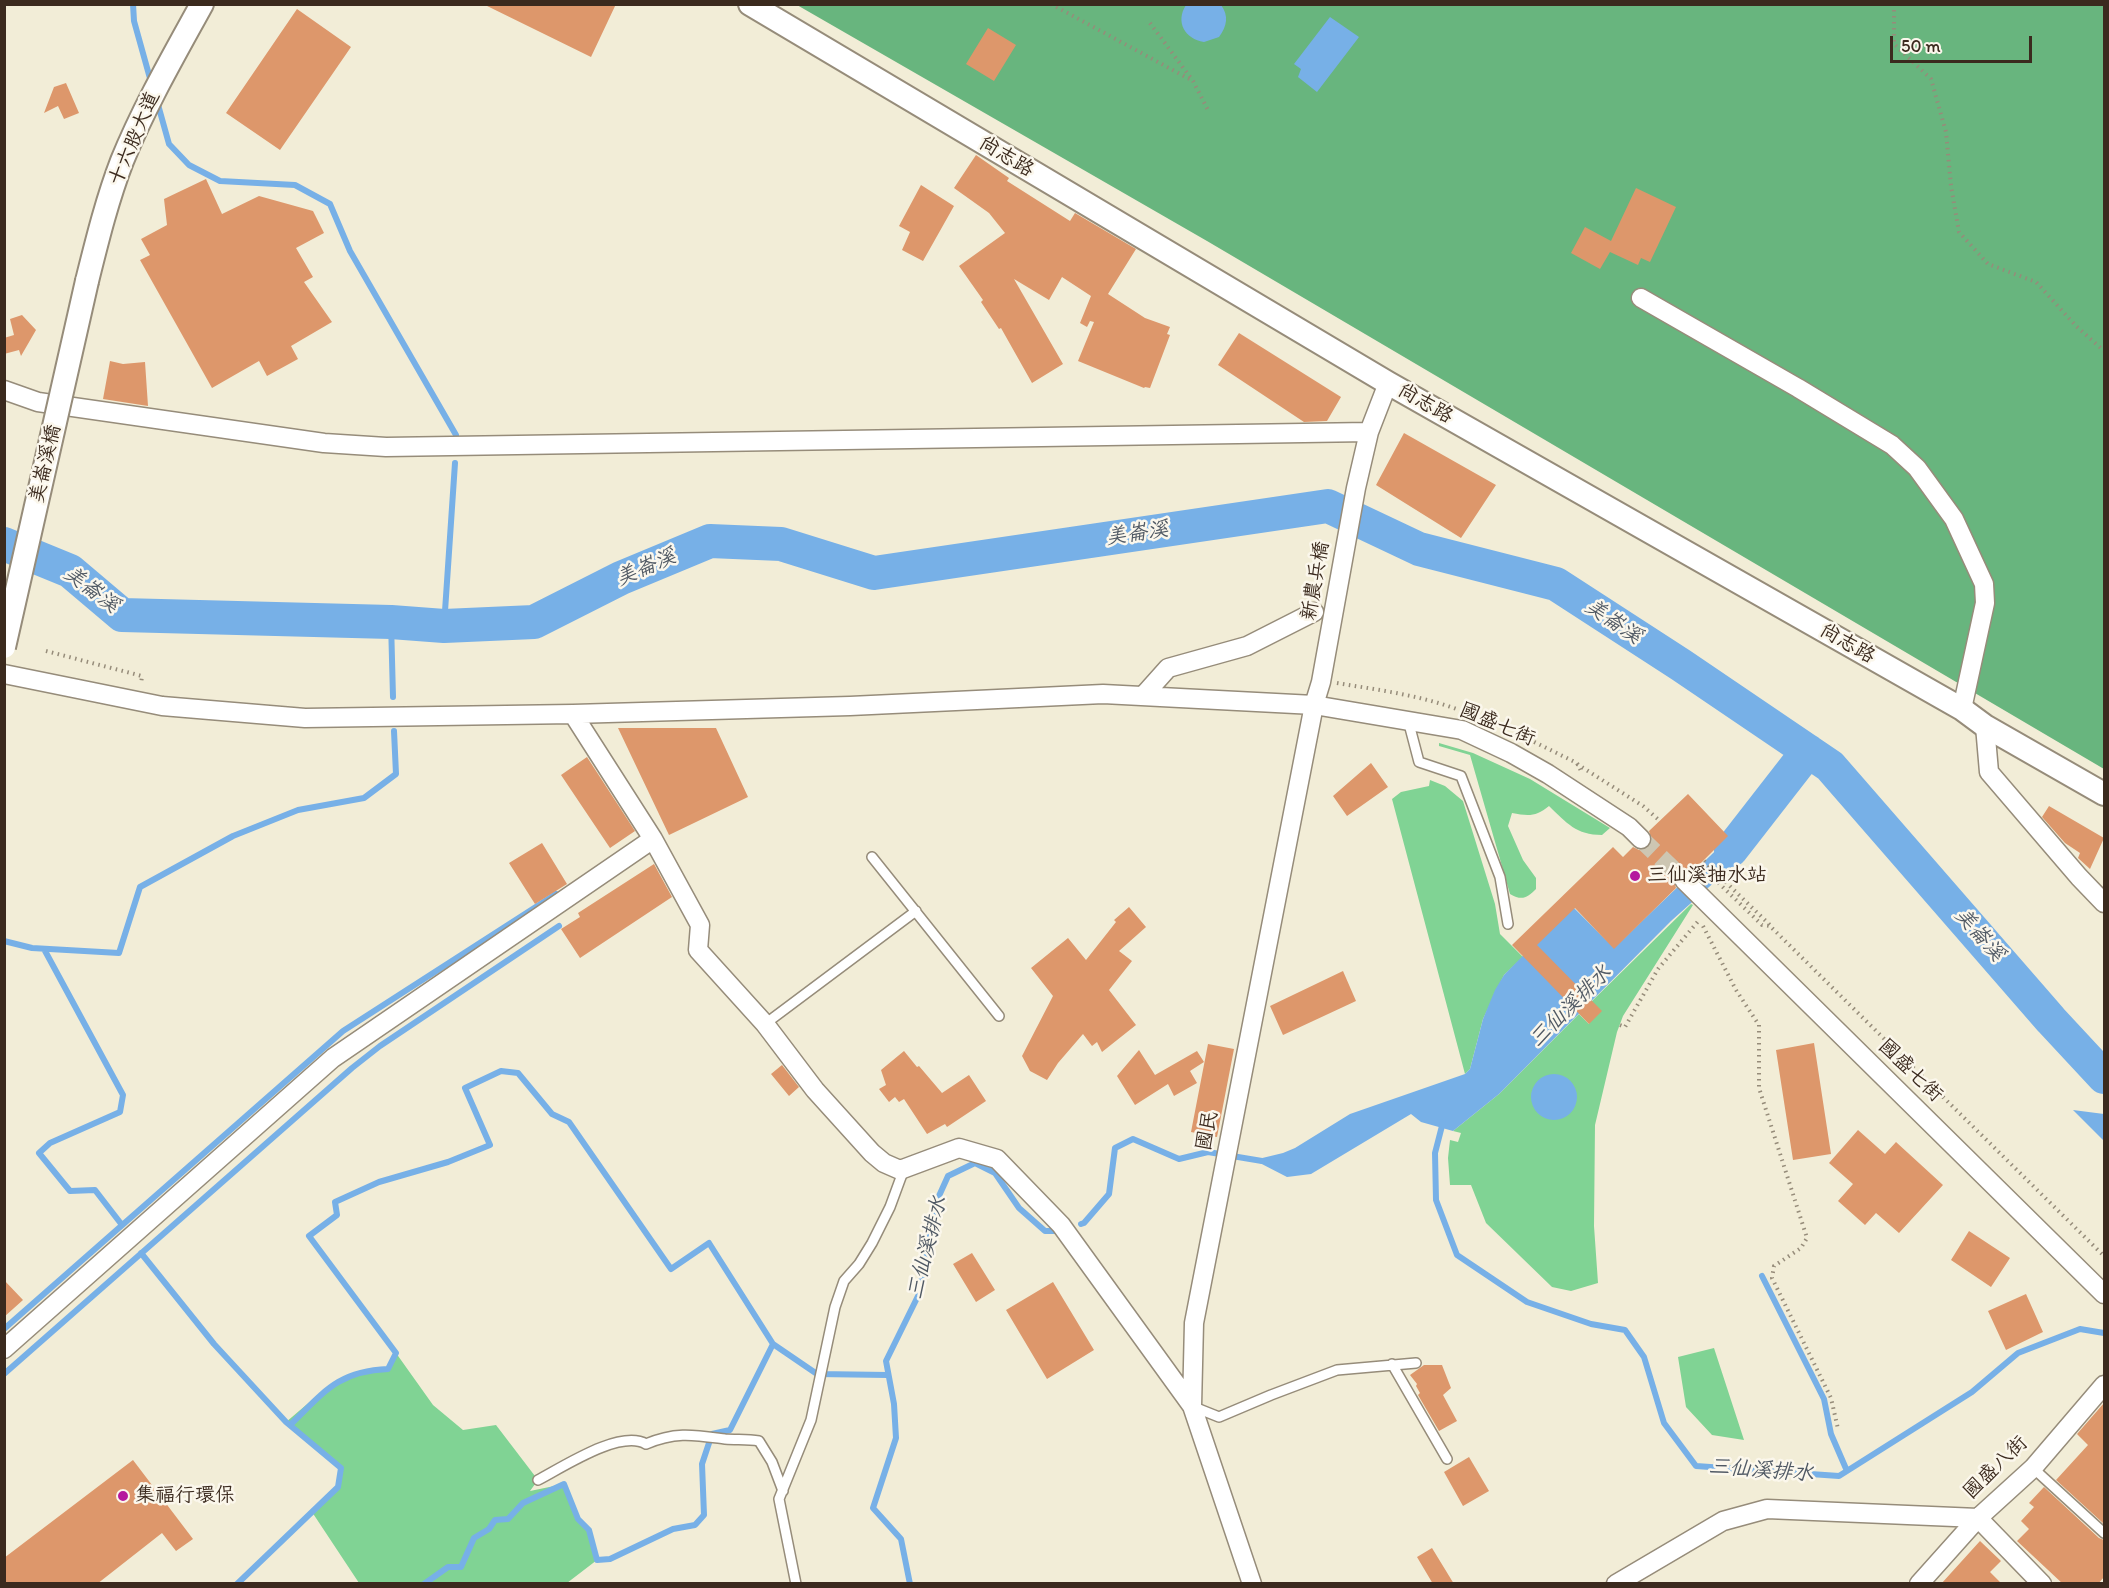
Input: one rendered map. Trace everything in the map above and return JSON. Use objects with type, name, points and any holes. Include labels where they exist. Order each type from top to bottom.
[{"type":"street","name":"十六股大道","points":[[87,281],[122,161],[167,68],[202,4]]},
{"type":"street","name":"尚志路","points":[[750,4],[1388,383],[1962,709],[1985,726],[2104,794]]},
{"type":"street","name":"美崙溪橋","points":[[4,647],[87,281]]},
{"type":"street","points":[[1641,298],[1893,445],[1917,468],[1954,519],[1984,584],[1985,603],[1962,709]]},
{"type":"street","name":"新農兵橋","points":[[1321,682],[1356,488],[1369,432],[1388,383]]},
{"type":"street","points":[[4,390],[38,402],[324,443],[386,447],[1369,432]]},
{"type":"street","points":[[1143,696],[1168,668],[1247,646],[1314,612]]},
{"type":"street","name":"國盛七街","points":[[4,674],[162,706],[305,718],[573,714],[850,706],[1103,694],[1314,705],[1462,730],[1511,753],[1548,774],[1629,826],[1641,839]]},
{"type":"street","name":"國民","points":[[1252,1584],[1191,1406],[1194,1323],[1314,705],[1321,682]]},
{"type":"street","points":[[573,714],[653,839],[700,926],[698,950],[765,1024],[815,1090],[872,1153],[884,1163],[900,1170],[959,1149],[997,1158],[1061,1225],[1191,1406]]},
{"type":"street","points":[[1985,726],[1989,772],[2104,903]]},
{"type":"street","points":[[4,1349],[333,1058],[653,839]]},
{"type":"street","name":"國盛七街","points":[[1683,880],[1705,914],[2104,1294]]},
{"type":"street","name":"國盛八街","points":[[1919,1584],[1978,1518],[2033,1468],[2102,1392]]},
{"type":"street","points":[[1616,1584],[1723,1521],[1767,1509],[1978,1518],[2042,1584]]},
{"type":"lane","points":[[1408,720],[1419,762],[1461,776],[1500,877],[1508,924]]},
{"type":"lane","points":[[872,857],[999,1016]]},
{"type":"lane","points":[[765,1024],[916,911]]},
{"type":"lane","points":[[796,1584],[779,1499],[811,1420],[835,1306],[843,1281],[859,1264],[872,1243],[890,1207],[904,1169]]},
{"type":"lane","points":[[1191,1406],[1219,1417],[1337,1370],[1416,1363]]},
{"type":"lane","points":[[1392,1364],[1447,1459]]},
{"type":"lane","points":[[538,1480],[603,1446],[629,1439],[639,1440],[646,1444],[661,1437],[681,1434],[759,1441],[772,1462],[783,1491]]},
{"type":"lane","points":[[2033,1468],[2104,1533]]},
{"type":"path","points":[[1051,4],[1193,81]]},
{"type":"path","points":[[1894,4],[1894,44],[1932,79],[1946,132],[1951,186],[1959,232],[1988,264],[2036,282],[2076,326],[2104,351]]},
{"type":"path","points":[[1150,23],[1193,81],[1209,112]]},
{"type":"path","points":[[46,651],[142,676]]},
{"type":"path","points":[[1576,763],[1642,806],[1660,821]]},
{"type":"path","points":[[1770,926],[1762,925],[1702,863],[1770,926],[2104,1256]]},
{"type":"path","points":[[1620,1025],[1625,1027],[1658,969],[1705,914],[1736,990],[1760,1025],[1759,1088],[1807,1238],[1801,1248],[1774,1266],[1773,1278],[1831,1398],[1838,1429]]},
{"type":"green space","points":[[797,5],[2104,5],[2104,769],[1207,241]]},
{"type":"green space","points":[[1439,743],[1473,753],[1530,779],[1610,828],[1602,835],[1585,833],[1572,827],[1549,806],[1532,815],[1512,813],[1508,826],[1523,860],[1536,878],[1536,889],[1530,895],[1521,898],[1514,896],[1510,894],[1470,755],[1439,746]]},
{"type":"green space","points":[[1430,780],[1445,786],[1463,801],[1495,904],[1500,934],[1523,957],[1504,975],[1483,1019],[1470,1069],[1465,1074],[1392,799],[1401,792],[1429,786]]},
{"type":"green space","points":[[1691,904],[1693,905],[1623,1016],[1617,1032],[1595,1125],[1594,1226],[1598,1283],[1571,1291],[1552,1287],[1486,1223],[1471,1185],[1450,1185],[1448,1158],[1450,1140],[1458,1142],[1461,1133],[1453,1131],[1499,1094],[1579,1014],[1589,1024],[1592,1001]]},
{"type":"green space","points":[[1714,1348],[1744,1440],[1712,1435],[1686,1407],[1678,1357]]},
{"type":"green space","points":[[396,1353],[433,1405],[463,1430],[496,1425],[538,1480],[530,1491],[564,1484],[577,1519],[589,1530],[597,1560],[567,1583],[359,1583],[312,1512],[338,1487],[341,1468],[286,1422],[332,1385],[357,1374],[388,1369]]},
{"type":"water","points":[[1186,5],[1221,5],[1226,21],[1219,37],[1204,42],[1187,33],[1182,23]]},
{"type":"water","points":[[1330,17],[1359,37],[1317,92],[1298,77],[1301,69],[1294,64]]},
{"type":"water","points":[[1734,833],[1747,853],[1671,921],[1499,1094],[1453,1131],[1421,1122],[1411,1114],[1311,1174],[1287,1177],[1254,1160],[1295,1148],[1350,1114],[1465,1074],[1470,1069],[1483,1019],[1504,975],[1572,906],[1614,948]]},
{"type":"water","points":[[1554,1074],[1570,1081],[1577,1097],[1570,1113],[1554,1120],[1538,1113],[1531,1097],[1538,1081]]},
{"type":"water","points":[[2073,1110],[2104,1114],[2104,1141]]},
{"type":"building","points":[[483,4],[616,4],[591,57]]},
{"type":"building","points":[[297,9],[351,47],[280,150],[226,113]]},
{"type":"building","points":[[988,28],[1016,45],[994,81],[966,64]]},
{"type":"building","points":[[66,83],[79,113],[64,119],[58,106],[44,113],[54,87]]},
{"type":"building","points":[[976,155],[1009,178],[1007,181],[1070,221],[1075,213],[1136,249],[1108,294],[1145,318],[1170,327],[1167,334],[1170,335],[1150,388],[1144,388],[1078,361],[1094,322],[1090,321],[1087,327],[1080,323],[1091,296],[1062,277],[1049,300],[1014,279],[1063,364],[1032,383],[1001,328],[999,329],[981,302],[983,300],[959,266],[1005,233],[989,213],[954,188]]},
{"type":"building","points":[[206,179],[222,214],[259,196],[313,211],[324,233],[296,248],[313,277],[304,282],[332,322],[291,346],[298,359],[267,376],[259,361],[212,388],[140,260],[150,255],[141,239],[167,225],[164,199]]},
{"type":"building","points":[[921,185],[954,206],[923,261],[902,250],[910,232],[899,226]]},
{"type":"building","points":[[1636,188],[1676,207],[1650,262],[1641,258],[1638,265],[1610,252],[1600,269],[1571,253],[1585,227],[1611,241]]},
{"type":"building","points":[[22,315],[36,330],[21,356],[19,350],[4,354],[4,338],[14,335],[10,319]]},
{"type":"building","points":[[1239,333],[1341,397],[1327,421],[1304,422],[1218,365]]},
{"type":"building","points":[[110,361],[123,364],[145,362],[148,406],[103,399]]},
{"type":"building","points":[[1404,433],[1496,485],[1461,538],[1376,485]]},
{"type":"building","points":[[618,728],[716,728],[748,797],[669,835]]},
{"type":"building","points":[[587,757],[635,831],[610,848],[561,775]]},
{"type":"building","points":[[1371,763],[1388,787],[1347,816],[1333,796]]},
{"type":"building","name":"三仙溪抽水站","points":[[1688,794],[1728,836],[1692,872],[1686,869],[1676,872],[1673,878],[1676,888],[1614,949],[1575,908],[1537,945],[1602,1011],[1589,1024],[1512,945],[1613,847],[1623,857],[1633,847],[1639,850],[1648,847],[1652,841],[1649,831]]},
{"type":"building","points":[[2049,806],[2104,838],[2090,869],[2078,858],[2080,853],[2065,843],[2042,817]]},
{"type":"building","points":[[542,843],[567,884],[535,904],[509,863]]},
{"type":"building","points":[[654,864],[672,897],[580,958],[561,929],[580,917],[578,913]]},
{"type":"building","points":[[1129,907],[1146,927],[1119,951],[1132,961],[1109,990],[1136,1025],[1102,1052],[1097,1042],[1092,1046],[1083,1034],[1058,1063],[1047,1080],[1030,1071],[1022,1056],[1053,996],[1031,968],[1068,938],[1086,960],[1116,922],[1114,920]]},
{"type":"building","points":[[1343,971],[1356,1001],[1283,1035],[1270,1006]]},
{"type":"building","points":[[1814,1043],[1831,1154],[1793,1160],[1776,1050]]},
{"type":"building","points":[[1208,1044],[1234,1049],[1217,1137],[1191,1132]]},
{"type":"building","points":[[1139,1050],[1155,1075],[1197,1051],[1204,1062],[1190,1071],[1197,1083],[1174,1096],[1168,1084],[1135,1105],[1117,1076]]},
{"type":"building","points":[[904,1051],[942,1093],[969,1075],[986,1101],[947,1127],[945,1124],[927,1134],[904,1099],[899,1102],[895,1097],[889,1102],[879,1089],[886,1085],[881,1070]]},
{"type":"building","points":[[782,1065],[799,1087],[789,1096],[771,1074]]},
{"type":"building","points":[[1858,1130],[1885,1154],[1896,1142],[1943,1185],[1899,1233],[1876,1213],[1865,1225],[1838,1201],[1853,1184],[1829,1163]]},
{"type":"building","points":[[1969,1231],[2010,1258],[1991,1287],[1951,1260]]},
{"type":"building","points":[[972,1253],[995,1290],[976,1302],[953,1264]]},
{"type":"building","points":[[4,1280],[23,1300],[4,1317]]},
{"type":"building","points":[[1053,1282],[1094,1350],[1047,1379],[1006,1310]]},
{"type":"building","points":[[2026,1294],[2043,1332],[2006,1350],[1988,1311]]},
{"type":"building","points":[[1424,1365],[1442,1365],[1451,1388],[1443,1395],[1457,1421],[1439,1431],[1418,1395],[1420,1393],[1417,1384],[1410,1375]]},
{"type":"building","points":[[2104,1403],[2104,1524],[2056,1480],[2088,1445],[2077,1434]]},
{"type":"building","points":[[1469,1457],[1489,1491],[1463,1506],[1444,1472]]},
{"type":"building","name":"集福行環保","points":[[133,1460],[193,1539],[176,1551],[162,1533],[97,1584],[4,1584],[4,1558]]},
{"type":"building","points":[[2044,1487],[2099,1538],[2104,1540],[2104,1577],[2098,1584],[2063,1584],[2017,1541],[2029,1529],[2021,1521],[2034,1507],[2029,1503]]},
{"type":"building","points":[[1980,1541],[2001,1561],[1990,1572],[2002,1584],[1941,1584]]},
{"type":"building","points":[[1432,1548],[1454,1584],[1433,1584],[1417,1557]]},
{"type":"waterway","points":[[133,4],[134,21],[151,82]]},
{"type":"waterway","points":[[157,101],[169,144],[189,165],[220,181],[295,185],[330,204],[350,251],[456,435]]},
{"type":"waterway","points":[[444,626],[455,463]]},
{"type":"waterway","name":"美崙溪","points":[[4,544],[70,571],[122,615],[391,622],[444,626],[534,622],[621,578],[710,541],[781,544],[874,573],[1328,506],[1419,549],[1556,584],[1830,766],[2051,1020],[2104,1077]]},
{"type":"waterway","points":[[391,622],[393,697]]},
{"type":"waterway","points":[[4,941],[32,948],[119,953],[140,887],[233,836],[298,810],[364,798],[396,774],[394,731]]},
{"type":"waterway","name":"三仙溪排水","points":[[1731,850],[1808,751]]},
{"type":"waterway","points":[[4,1329],[343,1031],[556,894]]},
{"type":"waterway","points":[[4,1374],[352,1068],[380,1046],[559,926]]},
{"type":"waterway","points":[[44,949],[123,1095],[120,1112],[50,1143],[39,1153],[70,1191],[95,1190],[122,1225]]},
{"type":"waterway","points":[[290,1425],[333,1385],[356,1374],[388,1369],[396,1353],[309,1236],[337,1215],[335,1202],[379,1182],[448,1162],[490,1145],[465,1088],[501,1071],[518,1073],[552,1114],[569,1122],[671,1269],[709,1243],[773,1344],[817,1374],[888,1375]]},
{"type":"waterway","name":"三仙溪排水","points":[[1443,1122],[1435,1153],[1436,1200],[1457,1255],[1527,1302],[1591,1324],[1625,1330],[1644,1357],[1664,1423],[1696,1466],[1839,1476],[1972,1392],[2018,1353],[2080,1329],[2104,1333]]},
{"type":"waterway","name":"三仙溪排水","points":[[1081,1224],[1109,1194],[1115,1148],[1133,1139],[1179,1159],[1208,1152],[1262,1161]]},
{"type":"waterway","name":"三仙溪排水","points":[[910,1584],[901,1539],[873,1508],[896,1438],[894,1404],[886,1361],[919,1294],[934,1207],[948,1176],[975,1163],[995,1173],[1019,1208],[1045,1231],[1057,1231]]},
{"type":"waterway","points":[[141,1253],[214,1344],[286,1422],[341,1468],[338,1487],[237,1584]]},
{"type":"waterway","points":[[1762,1276],[1824,1399],[1831,1434],[1847,1471]]},
{"type":"waterway","points":[[424,1584],[448,1567],[461,1567],[474,1538],[489,1529],[495,1520],[508,1519],[523,1503],[564,1484],[578,1519],[589,1530],[597,1560],[610,1559],[673,1529],[695,1525],[704,1515],[702,1464],[712,1434],[730,1430],[773,1344]]},
{"type":"tunnel","points":[[1641,839],[1684,880]]},
{"type":"place","name":"三仙溪抽水站","points":[[1635,876]]},
{"type":"place","name":"集福行環保","points":[[123,1496]]}]
